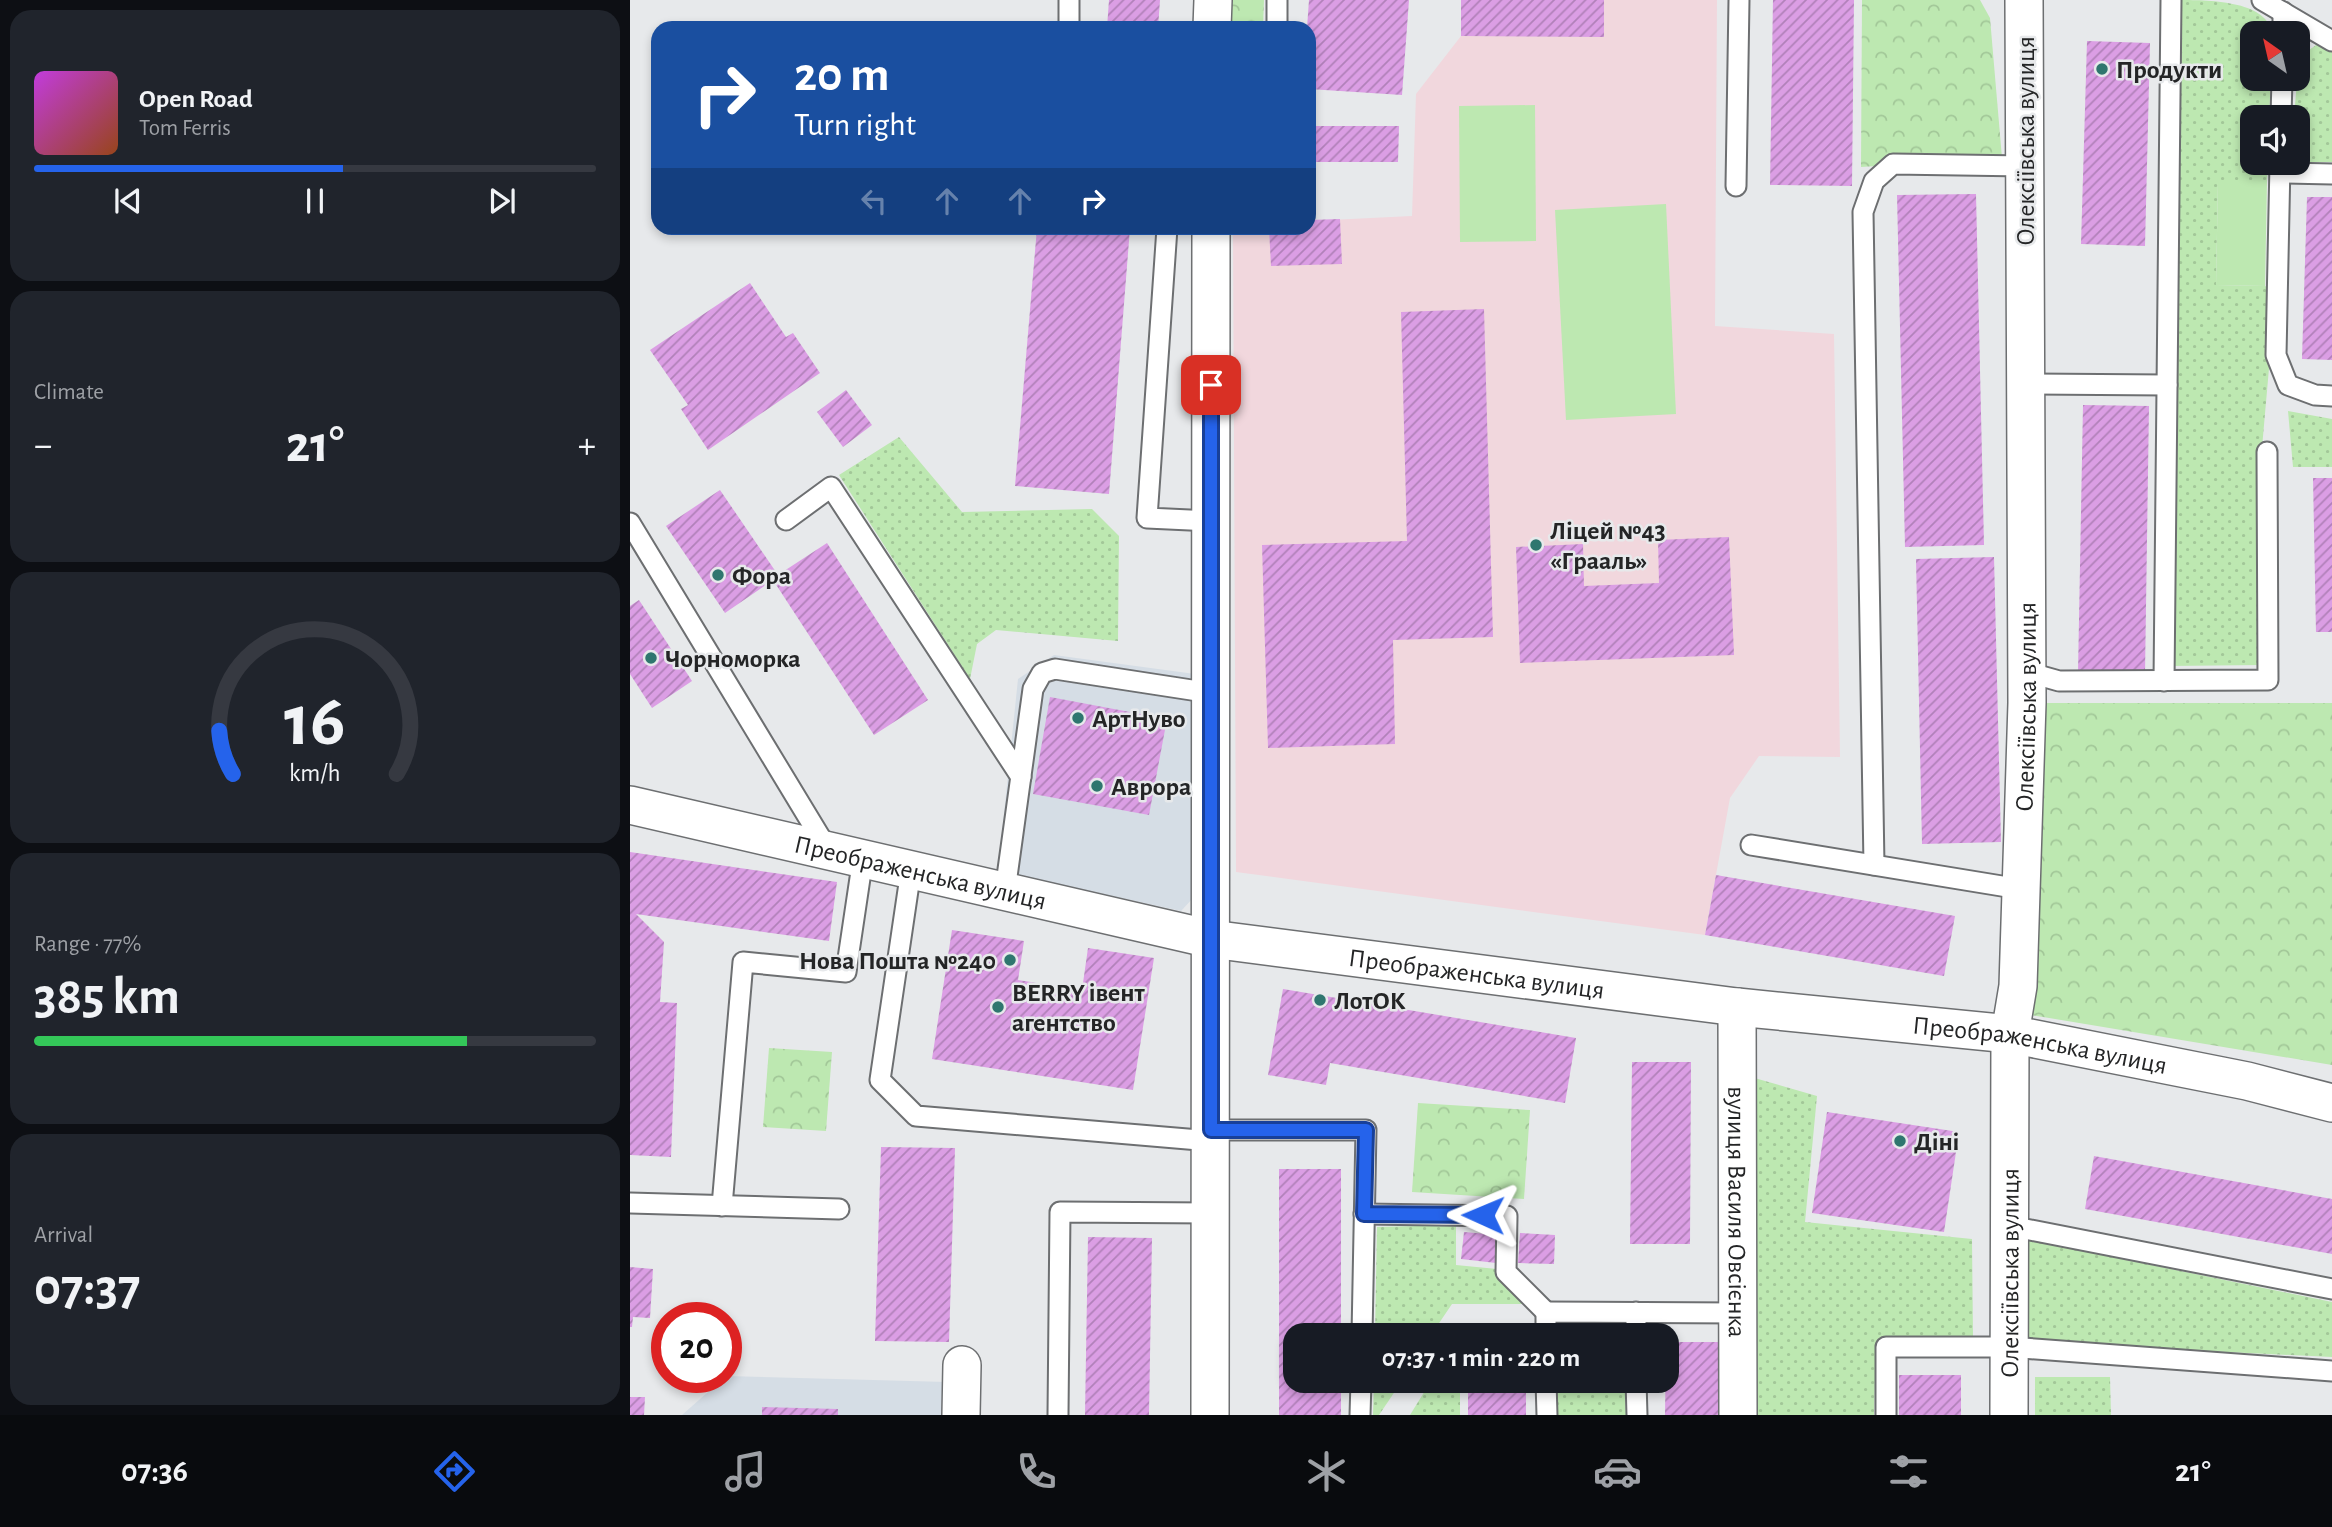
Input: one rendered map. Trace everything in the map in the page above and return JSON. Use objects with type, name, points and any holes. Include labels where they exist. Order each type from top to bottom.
[{"type":"street","points":[[1212,21],[1213,0]]},
{"type":"street","name":"Олексіївська вулиця","points":[[2009,1415],[2010,1034],[2018,986],[2027,672],[2024,0]]},
{"type":"street","points":[[1210,1415],[1211,235]]},
{"type":"street","name":"Преображенська вулиця","points":[[630,806],[1212,939],[1737,1007],[2010,1034],[2247,1081],[2332,1103]]},
{"type":"street","name":"вулиця Василя Овсієнка","points":[[1737,1007],[1738,1415]]},
{"type":"street","points":[[961,1415],[962,1365]]},
{"type":"lane","points":[[1069,0],[1069,21]]},
{"type":"lane","points":[[1277,0],[1277,21]]},
{"type":"lane","points":[[1736,186],[1739,0]]},
{"type":"lane","points":[[2164,681],[2171,0]]},
{"type":"lane","points":[[2262,0],[2332,41]]},
{"type":"lane","points":[[2283,12],[2283,21]]},
{"type":"lane","points":[[1874,865],[1863,212],[1874,181],[1893,164],[2025,166]]},
{"type":"lane","points":[[2310,171],[2332,174]]},
{"type":"lane","points":[[2280,175],[2276,355],[2288,385],[2315,395],[2332,396]]},
{"type":"lane","points":[[1167,235],[1147,518],[1211,521]]},
{"type":"lane","points":[[2026,384],[2167,385]]},
{"type":"lane","points":[[2027,672],[2059,681],[2269,680],[2267,452]]},
{"type":"lane","points":[[786,520],[831,487],[1021,777]]},
{"type":"lane","points":[[630,523],[845,854],[846,972],[743,962],[722,1206]]},
{"type":"lane","points":[[1005,891],[1033,689],[1042,673],[1055,669],[1211,693]]},
{"type":"lane","points":[[1751,845],[2020,889]]},
{"type":"lane","points":[[911,870],[880,1080],[916,1116],[1211,1136],[1366,1130],[1362,1323]]},
{"type":"lane","points":[[630,1203],[839,1209]]},
{"type":"lane","points":[[1058,1415],[1060,1212],[1211,1213]]},
{"type":"lane","points":[[1364,1214],[1507,1216],[1506,1272],[1546,1312],[1739,1313]]},
{"type":"lane","points":[[2010,1226],[2332,1289]]},
{"type":"lane","points":[[1546,1312],[1546,1323]]},
{"type":"lane","points":[[1636,1312],[1636,1323]]},
{"type":"lane","points":[[1885,1415],[1886,1347],[2009,1347],[2332,1371]]},
{"type":"lane","points":[[1360,1415],[1361,1393]]},
{"type":"lane","points":[[1546,1393],[1546,1415]]},
{"type":"lane","points":[[1636,1393],[1637,1415]]},
{"type":"shaded area","name":"Ліцей №43 «Грааль»","points":[[1461,0],[1717,0],[1715,326],[1834,334],[1840,757],[1759,756],[1730,798],[1705,935],[1236,872],[1233,235],[1316,235],[1316,221],[1412,216],[1416,94],[1461,36]]},
{"type":"shaded area","points":[[1054,655],[1195,674],[1194,897],[1181,911],[998,871],[1018,679]]},
{"type":"shaded area","points":[[742,1376],[947,1382],[946,1415],[682,1415],[707,1393],[742,1393]]},
{"type":"green space","points":[[1225,0],[1264,0],[1263,21],[1224,21]]},
{"type":"green space","points":[[1862,0],[1980,0],[1990,18],[2002,158],[1861,167]]},
{"type":"green space","points":[[2177,0],[2234,4],[2248,8],[2267,21],[2240,21],[2240,91],[2270,91],[2270,105],[2240,105],[2240,175],[2267,175],[2267,181],[2218,181],[2216,285],[2265,286],[2270,289],[2270,357],[2261,459],[2262,665],[2169,666]]},
{"type":"green space","points":[[2319,43],[2332,49],[2332,162],[2310,162],[2310,105],[2295,105],[2296,91],[2310,91],[2310,49]]},
{"type":"green space","points":[[1535,105],[1536,241],[1460,242],[1459,106]]},
{"type":"green space","points":[[2218,181],[2267,181],[2265,286],[2216,285]]},
{"type":"green space","points":[[1666,204],[1676,414],[1566,420],[1555,210]]},
{"type":"green space","points":[[2288,411],[2332,419],[2332,467],[2293,467]]},
{"type":"green space","points":[[899,437],[962,512],[1092,509],[1119,536],[1118,641],[996,630],[977,644],[970,679],[839,475]]},
{"type":"green space","points":[[2036,703],[2332,703],[2332,1065],[2013,1012]]},
{"type":"green space","points":[[769,1048],[832,1052],[826,1131],[763,1127]]},
{"type":"green space","points":[[1751,1077],[1817,1096],[1805,1222],[1972,1239],[1973,1337],[1876,1345],[1874,1415],[1749,1415]]},
{"type":"green space","points":[[1418,1103],[1530,1110],[1524,1199],[1412,1192]]},
{"type":"green space","points":[[1456,1225],[1456,1265],[1497,1269],[1528,1304],[1452,1304],[1439,1323],[1375,1323],[1377,1227]]},
{"type":"green space","points":[[2020,1238],[2332,1302],[2332,1357],[2019,1342]]},
{"type":"green space","points":[[2035,1377],[2110,1377],[2111,1415],[2035,1415]]},
{"type":"green space","points":[[1374,1393],[1394,1393],[1379,1415],[1373,1415]]},
{"type":"green space","points":[[1424,1393],[1460,1393],[1460,1415],[1410,1415]]},
{"type":"green space","points":[[1556,1393],[1625,1393],[1626,1415],[1557,1415]]},
{"type":"building","points":[[1109,0],[1160,0],[1158,21],[1108,21]]},
{"type":"building","points":[[1309,0],[1409,0],[1402,95],[1316,89],[1316,21],[1308,21]]},
{"type":"building","points":[[1461,0],[1604,0],[1604,37],[1461,36]]},
{"type":"building","points":[[1773,0],[1854,0],[1852,186],[1770,185]]},
{"type":"building","points":[[2087,41],[2150,43],[2145,246],[2081,244]]},
{"type":"building","points":[[1316,126],[1399,126],[1398,162],[1316,162]]},
{"type":"building","points":[[1976,194],[1984,545],[1905,547],[1897,195]]},
{"type":"building","points":[[2307,197],[2332,197],[2332,360],[2302,359]]},
{"type":"building","points":[[1340,219],[1342,264],[1271,266],[1269,235],[1316,235],[1316,220]]},
{"type":"building","points":[[1036,235],[1129,235],[1109,494],[1015,486]]},
{"type":"building","points":[[750,283],[786,337],[793,333],[820,373],[708,450],[681,409],[688,405],[650,350]]},
{"type":"building","points":[[1484,309],[1493,637],[1393,640],[1395,744],[1268,748],[1262,545],[1407,541],[1401,312]]},
{"type":"building","points":[[846,390],[872,425],[843,447],[817,412]]},
{"type":"building","points":[[2083,405],[2149,406],[2145,674],[2078,673]]},
{"type":"building","points":[[2313,478],[2332,478],[2332,632],[2316,632]]},
{"type":"building","points":[[720,490],[778,575],[827,543],[928,700],[874,735],[773,580],[725,613],[666,526]]},
{"type":"building","points":[[1729,537],[1734,655],[1520,663],[1516,547],[1583,544],[1584,586],[1659,583],[1658,540]]},
{"type":"building","points":[[1994,557],[2001,842],[1922,844],[1916,559]]},
{"type":"building","points":[[639,600],[692,681],[652,708],[630,674],[630,606]]},
{"type":"building","points":[[1050,697],[1167,719],[1149,815],[1033,794]]},
{"type":"building","points":[[630,852],[837,882],[829,941],[636,914],[664,942],[660,1002],[677,1003],[671,1157],[630,1155]]},
{"type":"building","points":[[1716,875],[1955,916],[1944,976],[1705,935]]},
{"type":"building","points":[[952,930],[1024,941],[1018,980],[1082,990],[1088,948],[1154,958],[1133,1090],[932,1059]]},
{"type":"building","points":[[1283,989],[1576,1038],[1565,1103],[1330,1063],[1326,1085],[1268,1075]]},
{"type":"building","points":[[1632,1062],[1691,1062],[1690,1244],[1630,1244]]},
{"type":"building","points":[[1827,1112],[1959,1132],[1944,1232],[1812,1213]]},
{"type":"building","points":[[881,1147],[955,1148],[949,1342],[875,1341]]},
{"type":"building","points":[[2094,1156],[2332,1199],[2332,1254],[2085,1209]]},
{"type":"building","points":[[1279,1169],[1341,1169],[1341,1323],[1283,1323],[1283,1393],[1341,1393],[1341,1415],[1279,1415]]},
{"type":"building","points":[[1464,1232],[1499,1235],[1496,1263],[1461,1259]]},
{"type":"building","points":[[1520,1233],[1555,1235],[1554,1264],[1518,1263]]},
{"type":"building","points":[[1088,1237],[1152,1238],[1149,1415],[1085,1415]]},
{"type":"building","points":[[630,1267],[653,1269],[650,1318],[633,1317],[632,1327],[630,1327]]},
{"type":"building","points":[[1679,1342],[1720,1342],[1720,1415],[1665,1415],[1665,1393],[1679,1393]]},
{"type":"building","points":[[1899,1375],[1961,1375],[1961,1415],[1899,1415]]},
{"type":"building","points":[[1468,1393],[1526,1393],[1526,1415],[1468,1415]]},
{"type":"building","points":[[630,1397],[645,1397],[644,1415],[630,1415]]},
{"type":"building","points":[[762,1407],[838,1409],[838,1415],[762,1415]]},
{"type":"place","name":"Продукти","points":[[2102,69]]},
{"type":"place","name":"Ліцей №43 «Грааль»","points":[[1536,545]]},
{"type":"place","name":"Фора","points":[[718,575]]},
{"type":"place","name":"Чорноморка","points":[[651,658]]},
{"type":"place","name":"АртНуво","points":[[1078,718]]},
{"type":"place","name":"Аврора","points":[[1097,786]]},
{"type":"place","name":"Нова Пошта №240","points":[[1010,960]]},
{"type":"place","name":"ЛотОК","points":[[1320,1000]]},
{"type":"place","name":"BERRY iвент агентство","points":[[998,1007]]},
{"type":"place","name":"Діні","points":[[1900,1141]]},
{"type":"route","points":[[1211,385],[1211,1130],[1366,1130],[1364,1214],[1483,1215]]}]
